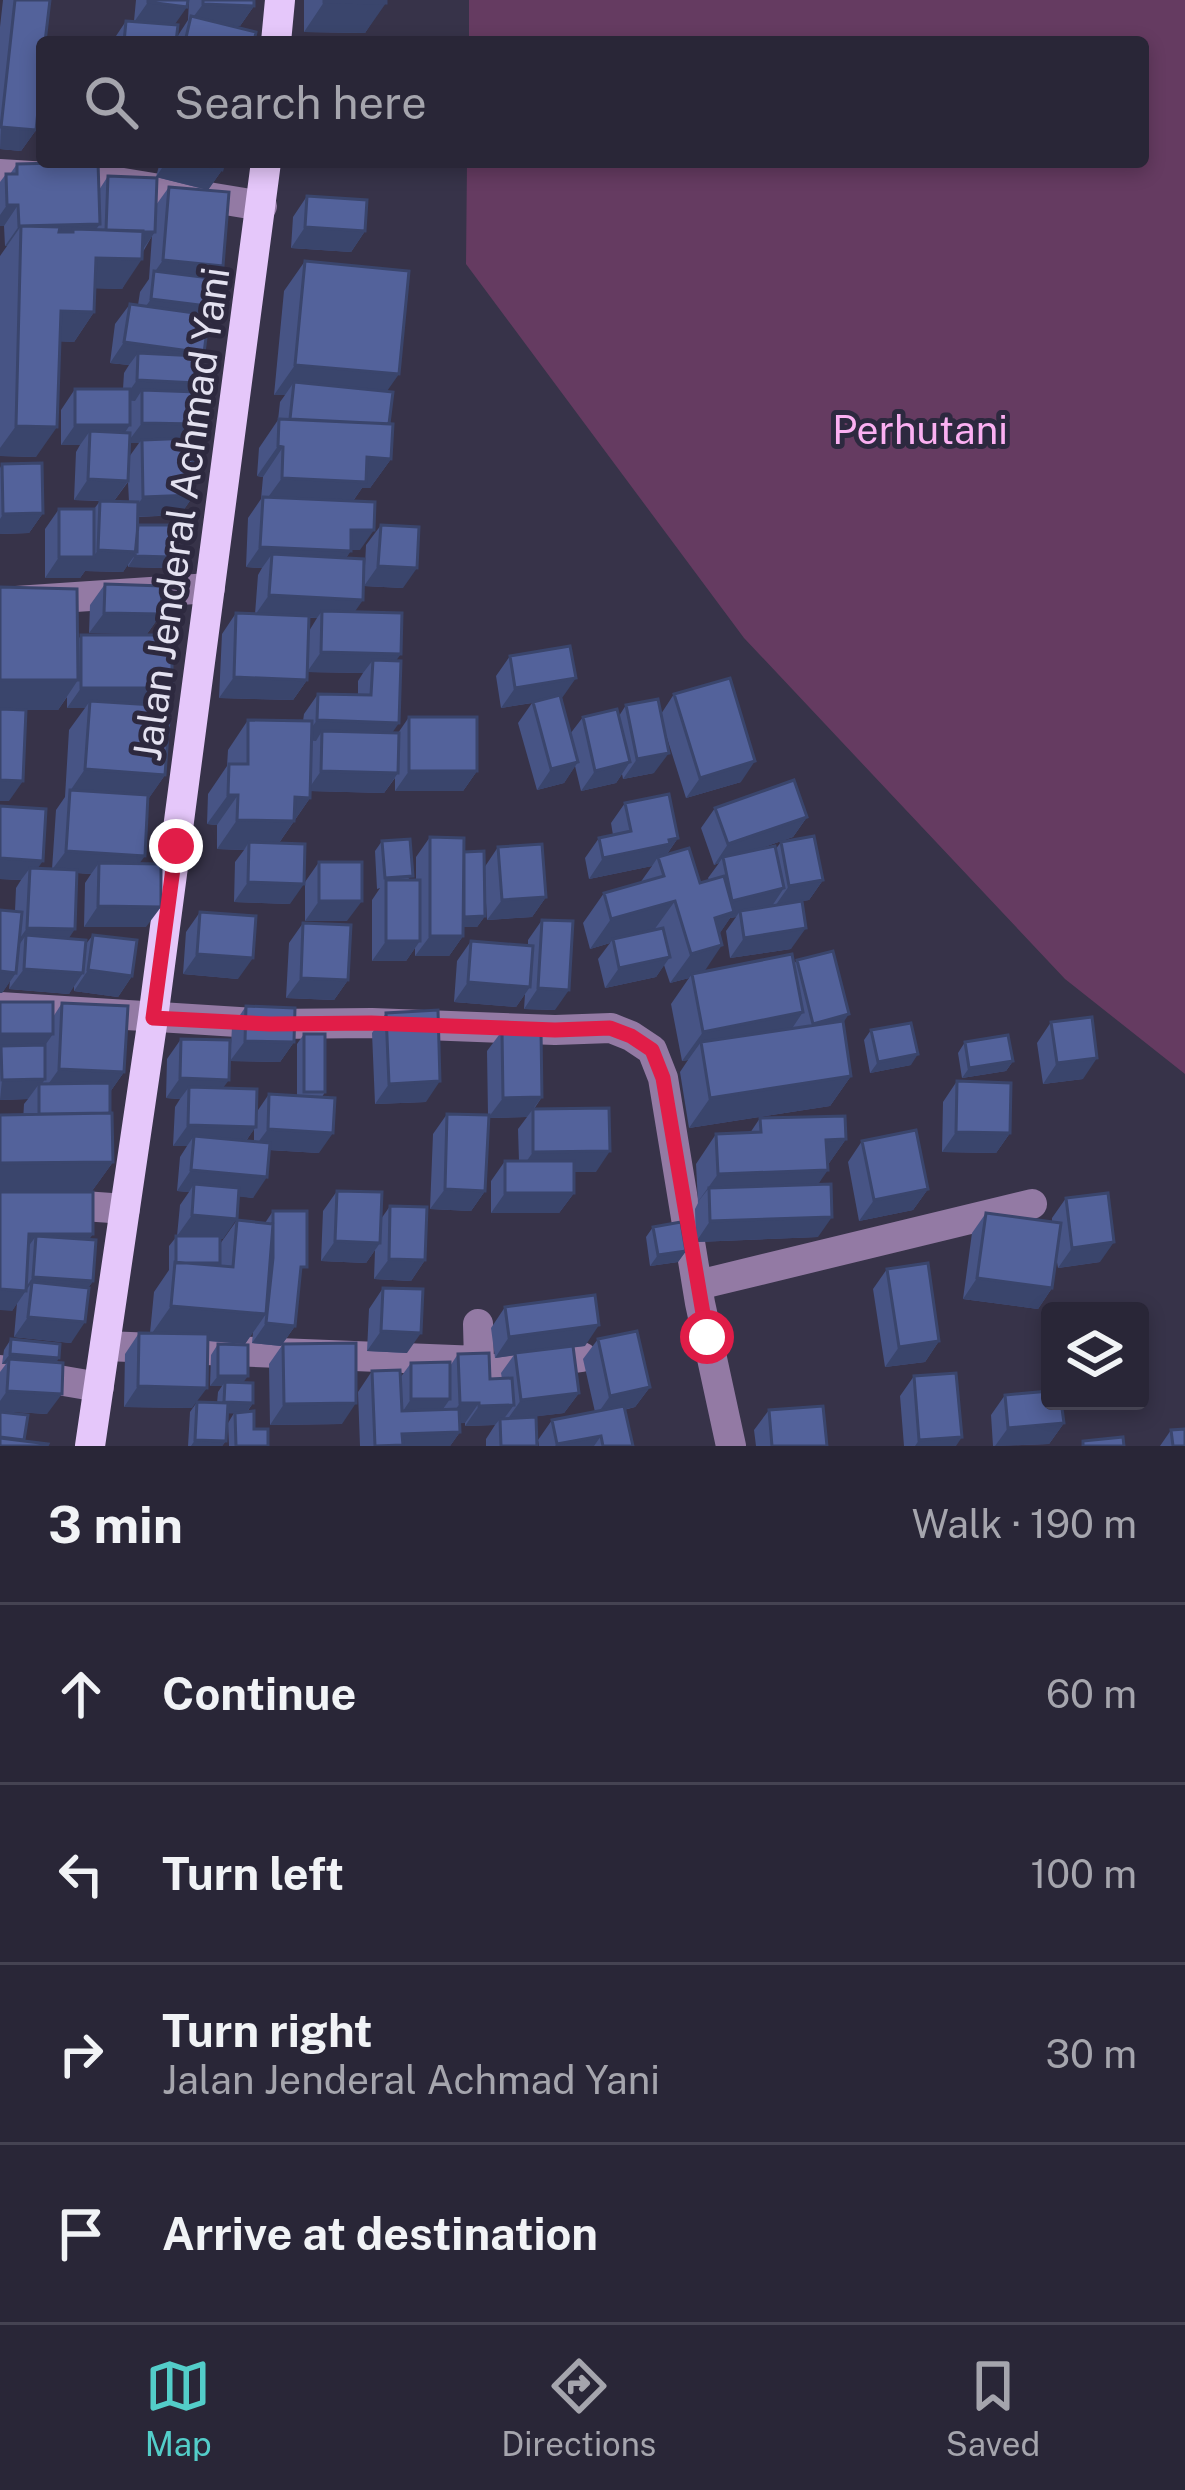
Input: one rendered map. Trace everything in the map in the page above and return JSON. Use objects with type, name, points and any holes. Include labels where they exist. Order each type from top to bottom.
[{"type":"main road","points":[[277,36],[280,0]]},
{"type":"main road","name":"Jalan Jenderal Achmad Yani","points":[[90,1446],[153,1018],[265,168]]},
{"type":"street","points":[[0,174],[111,181],[262,206]]},
{"type":"street","points":[[0,602],[210,588]]},
{"type":"street","points":[[0,1007],[270,1024],[610,1028],[631,1036],[652,1050],[663,1078],[731,1446]]},
{"type":"street","points":[[0,1200],[125,1209]]},
{"type":"street","points":[[698,1286],[1032,1204]]},
{"type":"street","points":[[478,1324],[502,1405]]},
{"type":"street","points":[[105,1346],[488,1365],[582,1357]]},
{"type":"street","points":[[0,1370],[99,1387]]},
{"type":"green space","name":"Perhutani","points":[[469,0],[1185,0],[1185,1074],[1065,979],[744,638],[466,264],[467,168],[1149,168],[1149,36],[469,36]]},
{"type":"building","points":[[15,0],[50,0],[46,36],[36,36],[36,130],[1,127]]},
{"type":"building","points":[[148,0],[188,0],[187,7]]},
{"type":"building","points":[[203,0],[254,0],[254,6],[203,4]]},
{"type":"building","points":[[386,0],[386,3],[324,2]]},
{"type":"building","points":[[191,16],[256,32],[255,36],[186,36]]},
{"type":"building","points":[[126,21],[178,25],[177,36],[125,36]]},
{"type":"building","points":[[17,164],[98,168],[100,224],[19,226],[18,205],[7,205],[6,174],[17,174]]},
{"type":"building","points":[[108,176],[157,178],[155,232],[106,230]]},
{"type":"building","points":[[169,187],[229,192],[223,266],[163,260]]},
{"type":"building","points":[[307,196],[367,200],[365,231],[305,227]]},
{"type":"building","points":[[21,226],[60,227],[59,232],[143,231],[142,259],[96,258],[94,312],[61,311],[57,427],[16,426]]},
{"type":"building","points":[[305,261],[409,271],[399,374],[295,365]]},
{"type":"building","points":[[154,271],[210,278],[207,306],[151,299]]},
{"type":"building","points":[[130,304],[209,315],[204,353],[124,342]]},
{"type":"building","points":[[138,353],[199,356],[197,383],[137,380]]},
{"type":"building","points":[[294,382],[393,392],[389,424],[290,419]]},
{"type":"building","points":[[75,389],[130,389],[130,425],[75,425]]},
{"type":"building","points":[[142,390],[198,392],[197,424],[142,423]]},
{"type":"building","points":[[279,419],[393,424],[391,459],[367,457],[366,482],[282,478]]},
{"type":"building","points":[[90,431],[130,433],[128,481],[88,479]]},
{"type":"building","points":[[192,438],[194,495],[143,497],[142,440]]},
{"type":"building","points":[[42,463],[43,513],[3,514],[2,464]]},
{"type":"building","points":[[263,497],[375,502],[374,530],[351,530],[351,551],[260,547]]},
{"type":"building","points":[[100,501],[138,502],[137,552],[98,550]]},
{"type":"building","points":[[59,509],[94,509],[94,557],[59,557]]},
{"type":"building","points":[[138,525],[172,525],[171,557],[135,556]]},
{"type":"building","points":[[381,525],[419,527],[417,568],[378,566]]},
{"type":"building","points":[[272,554],[364,559],[363,600],[269,595]]},
{"type":"building","points":[[105,584],[162,586],[161,614],[104,613]]},
{"type":"building","points":[[0,587],[77,589],[78,680],[0,680]]},
{"type":"building","points":[[322,611],[402,613],[401,654],[321,652]]},
{"type":"building","points":[[236,613],[309,616],[307,680],[234,677]]},
{"type":"building","points":[[81,635],[172,635],[172,688],[81,688]]},
{"type":"building","points":[[570,646],[576,678],[515,688],[510,656]]},
{"type":"building","points":[[373,660],[401,661],[399,723],[317,720],[318,694],[371,695]]},
{"type":"building","points":[[730,678],[755,761],[700,778],[674,694]]},
{"type":"building","points":[[560,695],[578,762],[551,769],[533,702]]},
{"type":"building","points":[[658,699],[669,753],[637,759],[626,705]]},
{"type":"building","points":[[90,701],[170,706],[165,775],[85,769]]},
{"type":"building","points":[[0,709],[26,710],[23,781],[0,780]]},
{"type":"building","points":[[617,709],[630,762],[595,771],[583,717]]},
{"type":"building","points":[[409,717],[477,717],[477,771],[409,771]]},
{"type":"building","points":[[248,720],[312,721],[310,798],[295,797],[294,821],[237,820],[238,795],[228,795],[229,764],[248,764]]},
{"type":"building","points":[[322,731],[399,733],[398,773],[321,771]]},
{"type":"building","points":[[794,780],[807,817],[728,844],[715,808]]},
{"type":"building","points":[[70,790],[148,795],[145,856],[66,851]]},
{"type":"building","points":[[669,794],[678,838],[669,840],[670,844],[603,858],[599,838],[631,831],[625,803]]},
{"type":"building","points":[[0,806],[46,809],[43,861],[0,858]]},
{"type":"building","points":[[814,836],[823,880],[789,886],[781,842]]},
{"type":"building","points":[[430,837],[464,838],[463,936],[430,936]]},
{"type":"building","points":[[410,839],[413,876],[385,878],[382,841]]},
{"type":"building","points":[[249,842],[305,844],[304,884],[248,882]]},
{"type":"building","points":[[542,844],[546,897],[502,900],[498,847]]},
{"type":"building","points":[[775,846],[784,888],[732,901],[723,857]]},
{"type":"building","points":[[689,848],[700,883],[724,876],[734,912],[715,918],[722,945],[691,954],[675,901],[611,919],[604,893],[664,876],[658,857]]},
{"type":"building","points":[[484,851],[485,916],[464,917],[464,852]]},
{"type":"building","points":[[319,862],[362,862],[362,901],[319,901]]},
{"type":"building","points":[[99,863],[161,864],[161,907],[98,906]]},
{"type":"building","points":[[30,868],[77,870],[75,929],[27,928]]},
{"type":"building","points":[[386,880],[420,880],[420,941],[386,941]]},
{"type":"building","points":[[802,901],[806,928],[744,938],[740,911]]},
{"type":"building","points":[[0,910],[22,912],[16,973],[0,971]]},
{"type":"building","points":[[200,912],[256,916],[253,958],[197,954]]},
{"type":"building","points":[[542,920],[573,921],[569,990],[538,988]]},
{"type":"building","points":[[303,923],[351,925],[348,980],[301,978]]},
{"type":"building","points":[[663,928],[670,957],[619,968],[613,939]]},
{"type":"building","points":[[26,935],[86,940],[83,973],[24,969]]},
{"type":"building","points":[[93,935],[137,940],[132,976],[88,970]]},
{"type":"building","points":[[471,941],[533,946],[530,987],[468,982]]},
{"type":"building","points":[[833,951],[849,1014],[813,1024],[797,960]]},
{"type":"building","points":[[792,954],[803,1012],[703,1032],[692,974]]},
{"type":"building","points":[[0,1002],[53,1002],[53,1034],[0,1034]]},
{"type":"building","points":[[62,1003],[128,1006],[124,1072],[59,1069]]},
{"type":"building","points":[[246,1006],[295,1008],[294,1042],[245,1041]]},
{"type":"building","points":[[438,1010],[440,1081],[389,1084],[386,1013]]},
{"type":"building","points":[[1092,1017],[1097,1058],[1057,1063],[1051,1022]]},
{"type":"building","points":[[843,1021],[851,1076],[710,1098],[701,1042]]},
{"type":"building","points":[[911,1023],[918,1054],[878,1062],[871,1030]]},
{"type":"building","points":[[502,1031],[541,1031],[542,1097],[503,1098]]},
{"type":"building","points":[[304,1034],[325,1034],[325,1092],[304,1092]]},
{"type":"building","points":[[1008,1035],[1013,1061],[969,1068],[965,1042]]},
{"type":"building","points":[[181,1039],[230,1040],[229,1080],[180,1078]]},
{"type":"building","points":[[45,1045],[45,1079],[2,1080],[1,1046]]},
{"type":"building","points":[[957,1081],[1011,1083],[1010,1133],[956,1132]]},
{"type":"building","points":[[110,1083],[110,1113],[39,1114],[39,1084]]},
{"type":"building","points":[[189,1087],[257,1089],[256,1127],[188,1125]]},
{"type":"building","points":[[269,1094],[335,1098],[333,1133],[268,1129]]},
{"type":"building","points":[[609,1108],[610,1151],[533,1152],[533,1109]]},
{"type":"building","points":[[112,1113],[113,1162],[0,1163],[0,1115]]},
{"type":"building","points":[[447,1114],[489,1115],[485,1191],[445,1189]]},
{"type":"building","points":[[845,1116],[846,1139],[826,1140],[828,1170],[718,1174],[716,1134],[761,1132],[760,1118]]},
{"type":"building","points":[[916,1130],[928,1189],[874,1200],[862,1141]]},
{"type":"building","points":[[194,1136],[270,1143],[267,1177],[191,1170]]},
{"type":"building","points":[[505,1161],[574,1161],[574,1193],[505,1193]]},
{"type":"building","points":[[194,1184],[239,1188],[237,1219],[192,1215]]},
{"type":"building","points":[[831,1184],[832,1217],[710,1221],[709,1188]]},
{"type":"building","points":[[337,1191],[382,1192],[380,1243],[335,1241]]},
{"type":"building","points":[[0,1192],[93,1192],[93,1234],[29,1234],[26,1291],[0,1289]]},
{"type":"building","points":[[1108,1193],[1114,1242],[1072,1248],[1066,1198]]},
{"type":"building","points":[[390,1206],[427,1207],[425,1260],[389,1259]]},
{"type":"building","points":[[273,1211],[307,1211],[307,1267],[301,1267],[295,1326],[266,1323]]},
{"type":"building","points":[[986,1213],[1061,1223],[1052,1288],[977,1278]]},
{"type":"building","points":[[237,1220],[273,1224],[266,1314],[171,1306],[175,1262],[233,1267]]},
{"type":"building","points":[[681,1222],[686,1251],[658,1255],[653,1227]]},
{"type":"building","points":[[36,1236],[96,1240],[93,1281],[33,1277]]},
{"type":"building","points":[[176,1236],[220,1236],[220,1263],[176,1263]]},
{"type":"building","points":[[928,1263],[939,1341],[899,1347],[887,1269]]},
{"type":"building","points":[[32,1282],[89,1288],[85,1322],[28,1317]]},
{"type":"building","points":[[383,1288],[423,1289],[421,1333],[381,1331]]},
{"type":"building","points":[[595,1295],[599,1325],[509,1337],[505,1307]]},
{"type":"building","points":[[637,1331],[650,1387],[610,1396],[598,1339]]},
{"type":"building","points":[[139,1333],[208,1334],[207,1388],[138,1386]]},
{"type":"building","points":[[11,1339],[60,1344],[59,1358],[10,1354]]},
{"type":"building","points":[[356,1343],[356,1403],[284,1404],[283,1344]]},
{"type":"building","points":[[218,1344],[248,1345],[248,1376],[218,1376]]},
{"type":"building","points":[[573,1346],[579,1393],[521,1400],[515,1353]]},
{"type":"building","points":[[489,1353],[490,1379],[512,1378],[514,1405],[460,1403],[458,1354]]},
{"type":"building","points":[[9,1359],[63,1363],[62,1394],[7,1391]]},
{"type":"building","points":[[450,1362],[450,1399],[411,1399],[411,1363]]},
{"type":"building","points":[[400,1370],[402,1411],[459,1409],[460,1432],[402,1434],[403,1445],[375,1446],[372,1371]]},
{"type":"building","points":[[956,1373],[962,1437],[919,1440],[914,1376]]},
{"type":"building","points":[[225,1382],[253,1383],[253,1403],[224,1402]]},
{"type":"building","points":[[1041,1392],[1041,1410],[1062,1410],[1064,1423],[1008,1428],[1005,1395]]},
{"type":"building","points":[[197,1402],[228,1403],[226,1441],[195,1440]]},
{"type":"building","points":[[624,1406],[633,1446],[603,1446],[601,1436],[557,1444],[552,1420]]},
{"type":"building","points":[[823,1406],[827,1446],[772,1446],[769,1410]]},
{"type":"building","points":[[254,1411],[254,1429],[268,1429],[268,1446],[236,1446],[235,1413]]},
{"type":"building","points":[[0,1412],[28,1415],[24,1440],[0,1437]]},
{"type":"building","points":[[536,1417],[537,1446],[501,1446],[500,1419]]},
{"type":"building","points":[[1185,1429],[1185,1446],[1173,1446],[1171,1430]]},
{"type":"building","points":[[1123,1437],[1124,1446],[1083,1446],[1083,1441]]},
{"type":"building","points":[[0,1438],[48,1444],[0,1446]]},
{"type":"route","points":[[176,846],[153,1018],[610,1028],[652,1050],[663,1078],[707,1337]]}]
